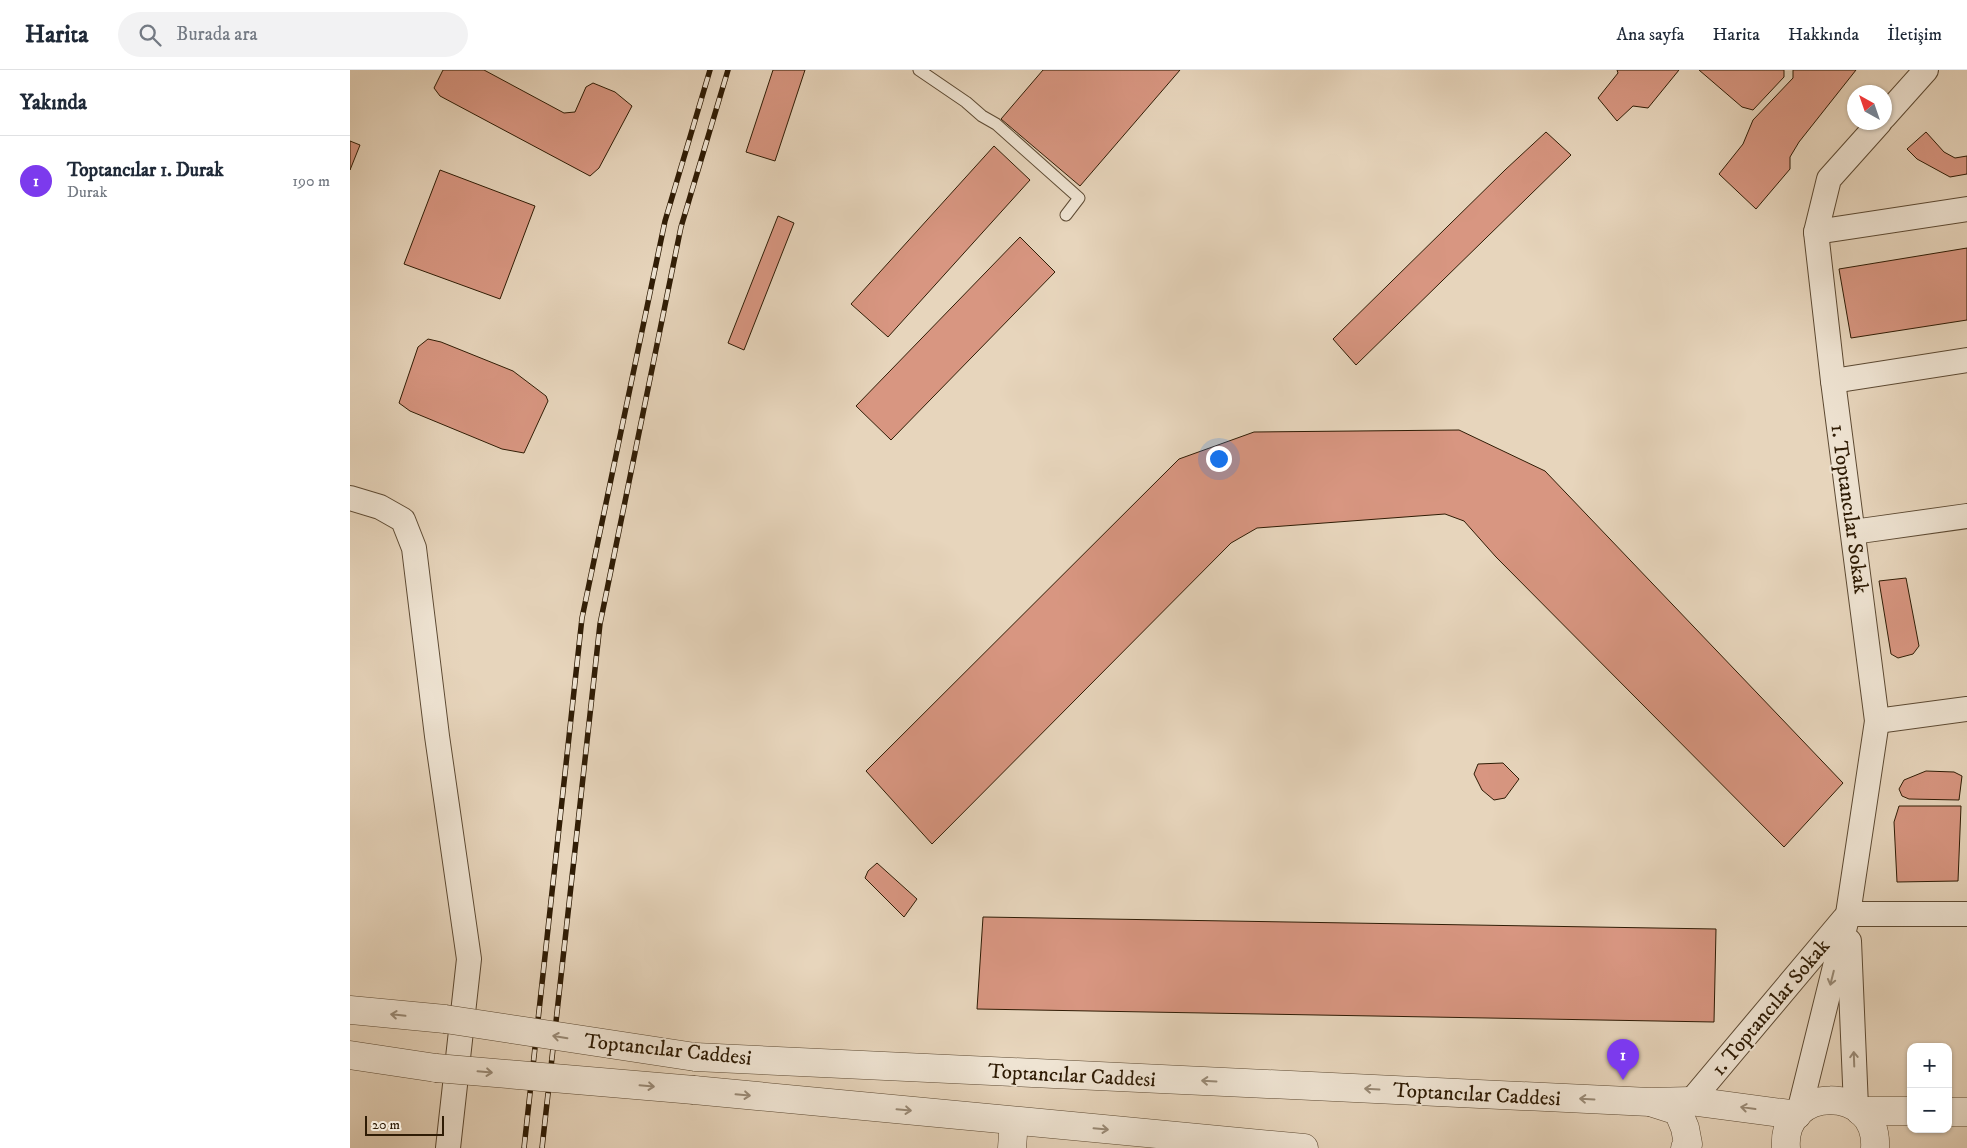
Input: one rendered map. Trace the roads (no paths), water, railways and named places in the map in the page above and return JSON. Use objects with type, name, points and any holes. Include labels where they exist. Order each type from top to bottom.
[{"type":"street","points":[[1892,108],[1926,70]]},
{"type":"street","name":"1. Toptancılar Sokak","points":[[1798,1113],[1848,914],[1877,721],[1833,381],[1816,232],[1829,179],[1873,130]]},
{"type":"street","points":[[1816,232],[1967,209]]},
{"type":"street","points":[[1833,381],[1967,360]]},
{"type":"street","points":[[350,498],[380,507],[403,520],[414,548],[437,736],[468,959],[448,1148]]},
{"type":"street","points":[[1853,532],[1967,516]]},
{"type":"street","points":[[1877,721],[1967,709]]},
{"type":"street","points":[[1848,914],[1967,914]]},
{"type":"street","name":"1. Toptancılar Sokak","points":[[1691,1101],[1848,914]]},
{"type":"street","name":"1. Toptancılar Sokak","points":[[1848,914],[1858,1109]]},
{"type":"street","name":"Toptancılar Caddesi","points":[[350,1010],[445,1019],[695,1057],[1650,1102],[1691,1101],[1798,1113]]},
{"type":"street","name":"Toptancılar Caddesi","points":[[350,1055],[436,1068],[1014,1120],[1068,1137],[1304,1148]]},
{"type":"street","points":[[1786,1148],[1788,1128],[1798,1113],[1810,1105],[1825,1100],[1841,1101],[1858,1109],[1907,1111]]},
{"type":"street","points":[[1650,1102],[1678,1111],[1685,1128],[1688,1144],[1685,1148]]},
{"type":"street","points":[[1858,1109],[1871,1126],[1875,1148]]},
{"type":"street","points":[[1952,1112],[1967,1112]]},
{"type":"street","points":[[1012,1148],[1014,1120]]},
{"type":"lane","points":[[919,70],[996,124],[1079,198],[1066,215]]},
{"type":"railway","points":[[524,1148],[582,618],[665,221],[710,70]]},
{"type":"railway","points":[[542,1148],[600,624],[681,227],[728,70]]},
{"type":"place","name":"Toptancılar 1. Durak","points":[[1623,1080]]}]
